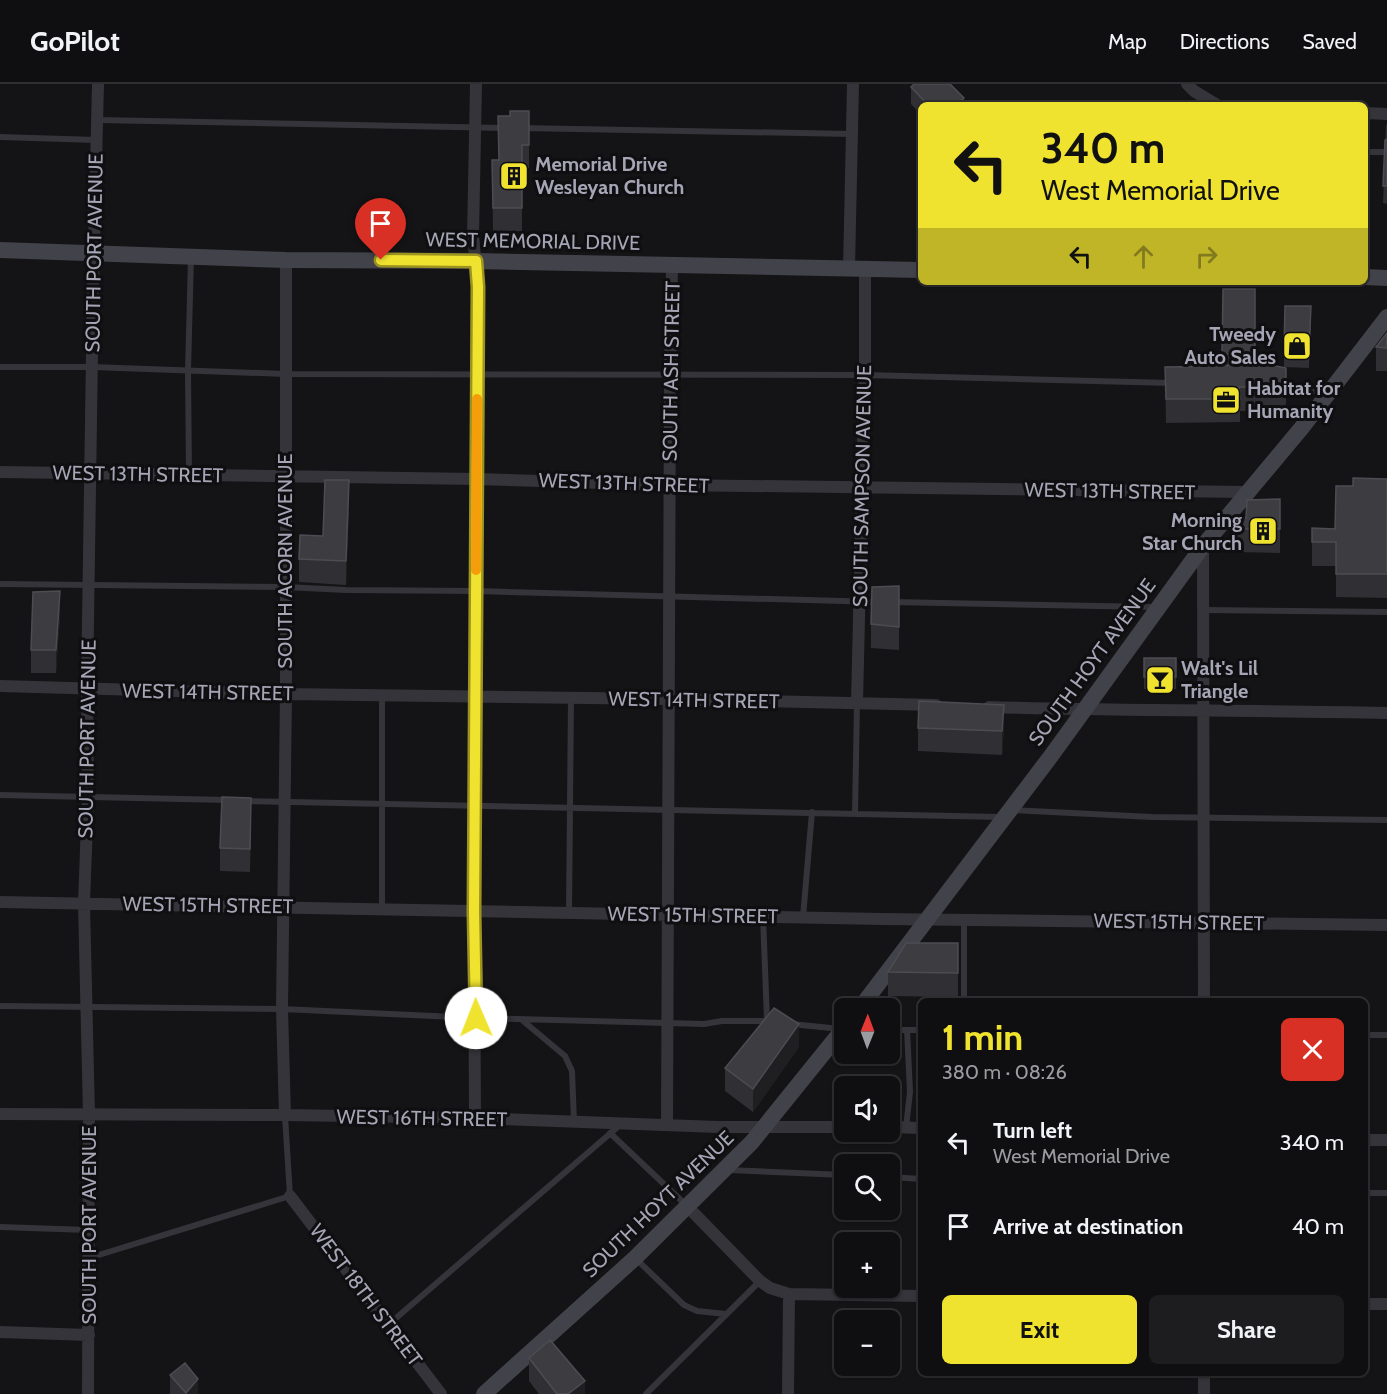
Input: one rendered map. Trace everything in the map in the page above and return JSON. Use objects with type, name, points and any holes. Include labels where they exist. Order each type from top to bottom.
[{"type":"main road","name":"WEST MEMORIAL DRIVE","points":[[0,250],[286,260],[476,261],[918,270]]},
{"type":"main road","points":[[1368,277],[1387,278]]},
{"type":"main road","name":"SOUTH HOYT AVENUE","points":[[867,998],[1007,814],[1203,546],[1330,392],[1387,317]]},
{"type":"main road","name":"SOUTH HOYT AVENUE","points":[[484,1394],[635,1258],[752,1142],[834,1041]]},
{"type":"street","name":"SOUTH PORT AVENUE","points":[[88,1394],[89,1115],[84,903],[88,796],[87,689],[98,84]]},
{"type":"street","points":[[475,1118],[478,287],[473,236],[476,84]]},
{"type":"street","name":"SOUTH SAMPSON AVENUE","points":[[853,84],[852,134],[857,269],[864,375],[857,703]]},
{"type":"street","points":[[1187,84],[1212,102]]},
{"type":"street","points":[[1368,113],[1387,114]]},
{"type":"street","name":"SOUTH ACORN AVENUE","points":[[285,1115],[282,1009],[286,694],[286,260]]},
{"type":"street","name":"SOUTH ASH STREET","points":[[667,1125],[672,265]]},
{"type":"street","name":"WEST 13TH STREET","points":[[0,472],[476,479],[670,485],[1248,492]]},
{"type":"street","points":[[1203,546],[1204,998]]},
{"type":"street","name":"WEST 14TH STREET","points":[[0,686],[286,694],[668,699],[949,706]]},
{"type":"street","points":[[972,706],[1083,710],[1203,709],[1387,713]]},
{"type":"street","name":"WEST 15TH STREET","points":[[0,902],[382,908],[474,912],[1387,925]]},
{"type":"street","name":"WEST 16TH STREET","points":[[0,1114],[285,1115],[475,1118],[718,1127],[834,1127]]},
{"type":"street","points":[[900,1127],[918,1128]]},
{"type":"street","points":[[1368,1140],[1387,1140]]},
{"type":"street","name":"WEST 18TH STREET","points":[[290,1196],[441,1394]]},
{"type":"street","points":[[687,1206],[760,1281],[770,1288],[789,1293],[918,1296]]},
{"type":"street","points":[[788,1394],[789,1293]]},
{"type":"street","points":[[1368,1304],[1387,1304]]},
{"type":"street","points":[[0,1332],[89,1335]]},
{"type":"street","points":[[1204,1376],[1204,1394]]},
{"type":"lane","points":[[97,120],[852,134]]},
{"type":"lane","points":[[0,137],[97,140]]},
{"type":"lane","points":[[1369,152],[1387,152]]},
{"type":"lane","points":[[189,475],[188,370],[191,256]]},
{"type":"lane","points":[[0,367],[477,376],[864,375],[1183,383]]},
{"type":"lane","points":[[1275,384],[1309,391],[1330,392]]},
{"type":"lane","points":[[0,584],[285,587],[860,602],[1157,607]]},
{"type":"lane","points":[[1204,610],[1387,612]]},
{"type":"lane","points":[[382,696],[382,908]]},
{"type":"lane","points":[[569,913],[571,698]]},
{"type":"lane","points":[[855,814],[857,703]]},
{"type":"lane","points":[[0,795],[668,808],[855,814],[1387,820]]},
{"type":"lane","points":[[803,917],[812,812]]},
{"type":"lane","points":[[763,916],[767,1020]]},
{"type":"lane","points":[[964,919],[964,998]]},
{"type":"lane","points":[[0,1006],[282,1009],[476,1018],[704,1024],[722,1021],[767,1020],[834,1028]]},
{"type":"lane","points":[[522,1019],[565,1056],[572,1071],[574,1122]]},
{"type":"lane","points":[[900,1030],[918,1030]]},
{"type":"lane","points":[[906,1127],[910,1092],[907,1030]]},
{"type":"lane","points":[[1368,1035],[1387,1035]]},
{"type":"lane","points":[[89,1258],[290,1196],[285,1115]]},
{"type":"lane","points":[[388,1325],[621,1124]]},
{"type":"lane","points":[[610,1133],[687,1206]]},
{"type":"lane","points":[[724,1170],[834,1175]]},
{"type":"lane","points":[[900,1178],[918,1179]]},
{"type":"lane","points":[[1368,1193],[1387,1193]]},
{"type":"lane","points":[[0,1227],[89,1230]]},
{"type":"lane","points":[[635,1258],[684,1305],[698,1311],[726,1314]]},
{"type":"lane","points":[[646,1394],[760,1281]]},
{"type":"building","points":[[914,84],[950,84],[964,98],[960,102],[925,102],[911,87]]},
{"type":"building","name":"Memorial Drive Wesleyan Church","points":[[510,111],[529,111],[529,145],[522,145],[522,208],[493,208],[492,160],[499,160],[498,116],[510,116]]},
{"type":"building","points":[[1387,139],[1387,186],[1383,186],[1385,140]]},
{"type":"building","points":[[1223,289],[1255,289],[1255,355],[1222,354]]},
{"type":"building","points":[[1285,306],[1311,306],[1309,350],[1284,350]]},
{"type":"building","points":[[1387,333],[1387,348],[1376,347]]},
{"type":"building","points":[[1222,365],[1286,368],[1286,387],[1239,387],[1240,399],[1166,399],[1165,367]]},
{"type":"building","points":[[1353,478],[1387,479],[1387,574],[1336,574],[1336,542],[1312,542],[1312,528],[1335,529],[1336,486],[1353,486]]},
{"type":"building","points":[[325,480],[349,480],[346,561],[299,559],[300,535],[323,536]]},
{"type":"building","points":[[1280,499],[1280,529],[1235,529],[1236,517],[1246,518],[1247,500]]},
{"type":"building","points":[[899,586],[899,627],[871,624],[872,587]]},
{"type":"building","points":[[60,591],[56,650],[31,650],[33,592]]},
{"type":"building","points":[[1144,658],[1176,658],[1176,677],[1144,677]]},
{"type":"building","points":[[919,701],[1004,705],[1002,731],[918,728]]},
{"type":"building","points":[[222,797],[251,798],[250,849],[220,848]]},
{"type":"building","points":[[906,943],[958,943],[958,973],[888,972]]},
{"type":"building","points":[[774,1008],[799,1024],[753,1089],[725,1068]]},
{"type":"building","points":[[550,1340],[585,1381],[568,1394],[557,1394],[529,1358]]},
{"type":"building","points":[[185,1363],[198,1379],[186,1393],[170,1375]]},
{"type":"slow traffic","points":[[476,570],[477,399]]},
{"type":"place","name":"Memorial Drive Wesleyan Church","points":[[514,176]]},
{"type":"place","name":"Tweedy Auto Sales","points":[[1297,346]]},
{"type":"place","name":"Habitat for Humanity","points":[[1226,400]]},
{"type":"place","name":"Morning Star Church","points":[[1263,531]]},
{"type":"place","name":"Walt's Lil Triangle","points":[[1160,680]]},
{"type":"route","points":[[381,260],[476,261],[478,287],[474,912],[476,1018]]}]
